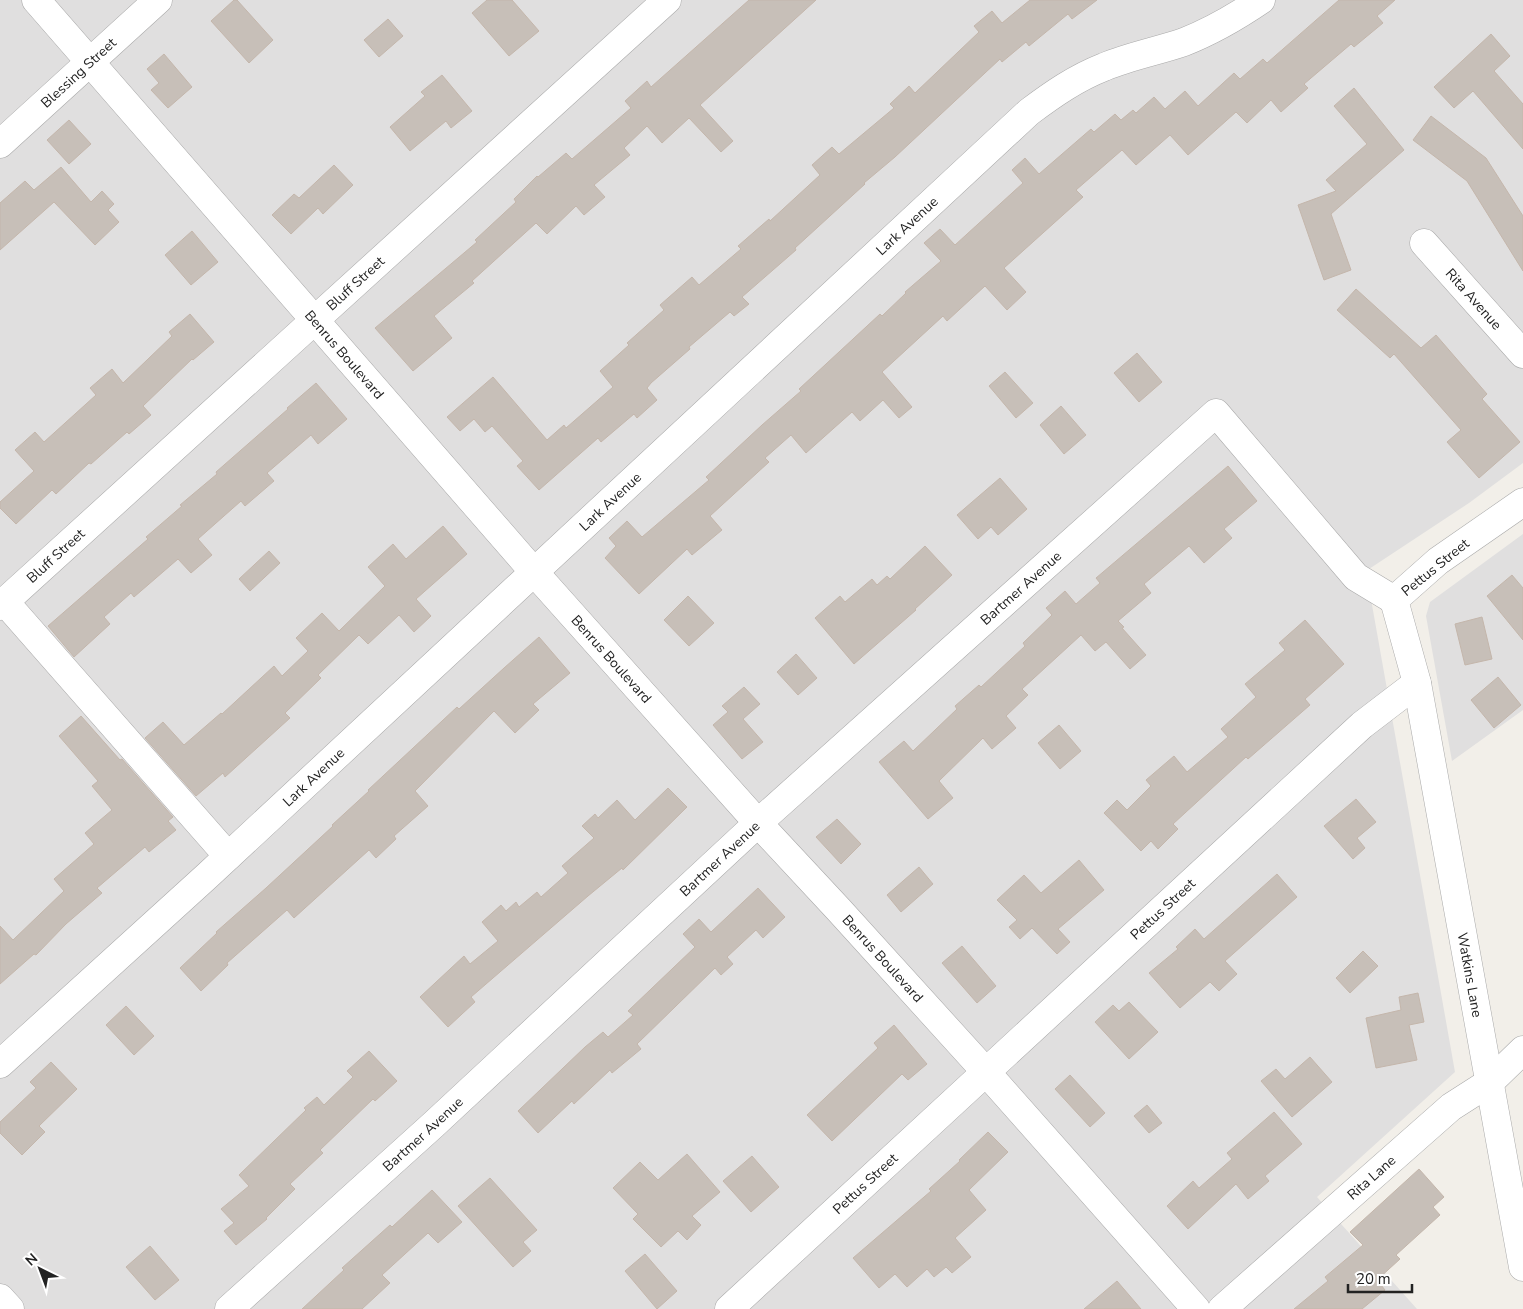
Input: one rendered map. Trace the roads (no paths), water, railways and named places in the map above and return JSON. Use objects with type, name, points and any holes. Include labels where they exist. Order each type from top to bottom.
[{"type":"street","name":"Benrus Boulevard","points":[[36,0],[534,572],[758,823],[986,1072],[1196,1309]]},
{"type":"street","name":"Blessing Street","points":[[0,144],[158,0]]},
{"type":"street","name":"Bluff Street","points":[[2,604],[667,0]]},
{"type":"street","name":"Lark Avenue","points":[[0,1064],[228,856],[1029,112],[1052,94],[1104,66],[1183,42],[1212,30],[1238,16],[1261,0]]},
{"type":"street","name":"Rita Avenue","points":[[1424,243],[1523,354]]},
{"type":"street","name":"Bartmer Avenue","points":[[229,1309],[433,1124],[758,823],[1216,413],[1356,576],[1394,600]]},
{"type":"street","name":"Pettus Street","points":[[730,1309],[1362,725],[1417,683],[1394,600],[1438,561],[1523,502]]},
{"type":"street","points":[[2,604],[228,856]]},
{"type":"street","name":"Watkins Lane","points":[[1417,683],[1523,1266]]},
{"type":"street","name":"Rita Lane","points":[[1222,1309],[1451,1107],[1490,1082],[1523,1050]]},
{"type":"street","points":[[0,1298],[10,1309]]}]
